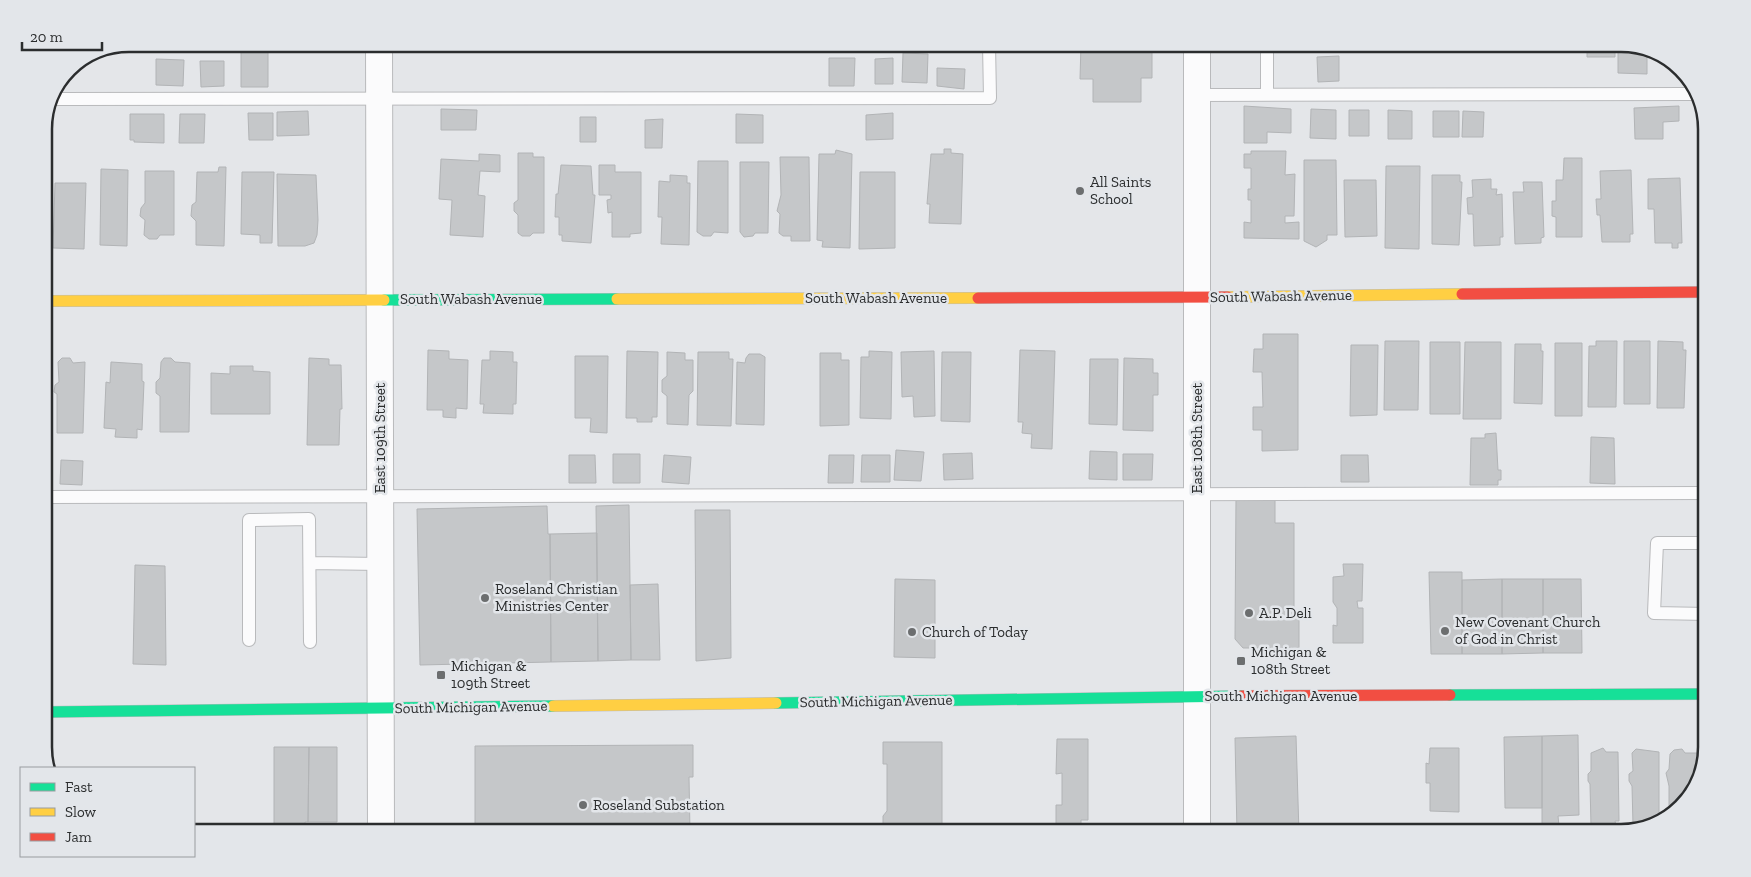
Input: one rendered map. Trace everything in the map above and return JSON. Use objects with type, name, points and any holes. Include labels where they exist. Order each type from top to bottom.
[{"type":"main road","name":"South Wabash Avenue","points":[[53,302],[1197,297],[1698,292]]},
{"type":"main road","name":"South Michigan Avenue","points":[[53,712],[1197,697],[1698,694]]},
{"type":"street","name":"East 109th Street","points":[[379,52],[381,824]]},
{"type":"street","name":"East 108th Street","points":[[1197,52],[1197,824]]},
{"type":"lane","points":[[59,99],[379,97],[990,98],[989,52]]},
{"type":"lane","points":[[1267,52],[1267,95]]},
{"type":"lane","points":[[1197,95],[1690,94]]},
{"type":"lane","points":[[53,497],[1698,493]]},
{"type":"lane","points":[[249,640],[249,520],[309,520],[310,642]]},
{"type":"lane","points":[[1698,543],[1657,543],[1654,613],[1698,614]]},
{"type":"lane","points":[[310,563],[380,564]]},
{"type":"building","points":[[241,52],[268,52],[268,87],[241,87]]},
{"type":"building","points":[[1081,52],[1152,52],[1152,78],[1141,78],[1141,102],[1093,102],[1093,79],[1080,79]]},
{"type":"building","points":[[1587,52],[1615,52],[1615,57],[1587,57]]},
{"type":"building","points":[[1618,52],[1647,57],[1647,74],[1618,73]]},
{"type":"building","points":[[903,53],[928,54],[927,83],[902,82]]},
{"type":"building","points":[[1339,56],[1339,81],[1318,82],[1317,57]]},
{"type":"building","points":[[829,58],[855,58],[854,86],[829,86]]},
{"type":"building","points":[[893,58],[893,84],[875,84],[875,59]]},
{"type":"building","points":[[156,59],[184,60],[183,86],[156,85]]},
{"type":"building","points":[[200,61],[224,61],[224,86],[201,87]]},
{"type":"building","points":[[937,68],[965,69],[964,89],[937,86]]},
{"type":"building","points":[[1244,106],[1291,109],[1291,133],[1267,132],[1267,143],[1244,143]]},
{"type":"building","points":[[1679,106],[1679,121],[1663,122],[1663,139],[1635,139],[1634,108]]},
{"type":"building","points":[[441,109],[477,110],[476,130],[441,130]]},
{"type":"building","points":[[1311,109],[1336,110],[1336,139],[1310,138]]},
{"type":"building","points":[[1349,110],[1369,110],[1369,136],[1349,136]]},
{"type":"building","points":[[1388,110],[1412,111],[1412,139],[1388,139]]},
{"type":"building","points":[[308,111],[309,135],[277,136],[277,112]]},
{"type":"building","points":[[1433,111],[1459,111],[1459,137],[1433,137]]},
{"type":"building","points":[[1463,111],[1484,112],[1483,137],[1462,137]]},
{"type":"building","points":[[248,113],[273,113],[273,140],[249,140]]},
{"type":"building","points":[[893,113],[893,139],[866,140],[866,115]]},
{"type":"building","points":[[130,114],[164,114],[164,143],[134,142],[134,140],[130,140]]},
{"type":"building","points":[[180,114],[205,114],[204,143],[179,143]]},
{"type":"building","points":[[736,114],[763,115],[763,143],[736,143]]},
{"type":"building","points":[[580,117],[596,117],[596,142],[580,142]]},
{"type":"building","points":[[663,119],[662,148],[645,148],[645,120]]},
{"type":"building","points":[[944,149],[951,149],[951,153],[963,154],[961,224],[929,223],[930,204],[927,204],[931,154],[944,154]]},
{"type":"building","points":[[836,150],[852,154],[850,248],[822,247],[823,241],[817,240],[819,154],[835,154]]},
{"type":"building","points":[[1251,151],[1286,151],[1285,175],[1295,174],[1294,216],[1285,216],[1285,223],[1299,222],[1299,239],[1244,238],[1244,222],[1251,223],[1251,200],[1248,200],[1248,189],[1251,189],[1251,168],[1244,168],[1244,154],[1251,154]]},
{"type":"building","points":[[518,153],[533,153],[533,157],[544,157],[544,233],[522,236],[518,233],[518,215],[514,211],[514,203],[518,200]]},
{"type":"building","points":[[479,154],[500,155],[500,172],[480,171],[478,195],[485,196],[483,237],[450,235],[452,200],[439,199],[441,159],[479,161]]},
{"type":"building","points":[[780,157],[809,157],[810,241],[791,241],[791,236],[783,236],[779,233],[780,214],[777,211],[781,195]]},
{"type":"building","points":[[1564,158],[1582,158],[1582,237],[1556,237],[1556,217],[1552,216],[1552,201],[1556,201],[1556,180],[1563,180]]},
{"type":"building","points":[[1304,160],[1336,160],[1337,235],[1327,235],[1327,240],[1316,247],[1304,241]]},
{"type":"building","points":[[698,161],[728,161],[728,233],[714,232],[711,236],[703,236],[697,232]]},
{"type":"building","points":[[740,162],[769,162],[768,233],[755,233],[753,236],[744,237],[740,232]]},
{"type":"building","points":[[561,165],[591,166],[593,195],[595,195],[591,243],[562,241],[562,235],[559,235],[559,217],[555,217],[556,194],[558,194]]},
{"type":"building","points":[[599,165],[615,165],[615,172],[641,172],[641,233],[630,234],[630,237],[612,237],[612,212],[608,213],[607,200],[611,199],[611,195],[599,195]]},
{"type":"building","points":[[1386,166],[1420,166],[1419,249],[1385,248]]},
{"type":"building","points":[[219,167],[226,167],[224,246],[196,245],[196,221],[191,216],[192,205],[196,202],[197,172],[218,172]]},
{"type":"building","points":[[101,169],[128,170],[127,246],[100,245]]},
{"type":"building","points":[[1631,170],[1633,234],[1630,234],[1630,242],[1602,242],[1600,215],[1597,215],[1596,199],[1601,199],[1600,171]]},
{"type":"building","points":[[145,171],[174,171],[174,235],[160,235],[157,239],[149,239],[144,235],[145,220],[140,216],[141,208],[145,203]]},
{"type":"building","points":[[242,172],[274,172],[272,243],[260,243],[260,235],[241,234]]},
{"type":"building","points":[[860,172],[895,172],[895,248],[859,249]]},
{"type":"building","points":[[277,174],[316,175],[318,220],[317,235],[314,243],[305,246],[278,246]]},
{"type":"building","points":[[670,175],[687,176],[687,183],[690,183],[689,245],[661,244],[662,217],[658,217],[659,181],[670,182]]},
{"type":"building","points":[[1432,175],[1460,175],[1460,182],[1462,182],[1459,245],[1432,244]]},
{"type":"building","points":[[1680,178],[1682,243],[1678,243],[1678,248],[1672,248],[1672,243],[1655,243],[1654,209],[1648,209],[1648,179]]},
{"type":"building","points":[[1491,179],[1491,189],[1497,189],[1496,195],[1502,194],[1503,237],[1500,237],[1500,245],[1474,246],[1473,214],[1468,214],[1467,198],[1473,197],[1472,180]]},
{"type":"building","points":[[1344,180],[1376,180],[1377,236],[1345,237]]},
{"type":"building","points":[[1523,182],[1542,182],[1544,237],[1541,238],[1541,243],[1515,244],[1513,192],[1524,192]]},
{"type":"building","points":[[55,183],[86,183],[84,249],[53,248]]},
{"type":"building","points":[[1263,334],[1298,334],[1298,450],[1262,451],[1262,430],[1253,430],[1253,407],[1263,407],[1262,372],[1253,372],[1254,349],[1263,349]]},
{"type":"building","points":[[1385,341],[1419,341],[1418,410],[1384,410]]},
{"type":"building","points":[[1596,341],[1617,341],[1616,407],[1588,407],[1589,346],[1596,346]]},
{"type":"building","points":[[1624,341],[1650,341],[1650,404],[1624,404]]},
{"type":"building","points":[[1658,341],[1683,342],[1683,350],[1686,350],[1684,408],[1657,408]]},
{"type":"building","points":[[1430,342],[1460,342],[1460,414],[1430,414]]},
{"type":"building","points":[[1465,342],[1501,342],[1501,419],[1463,419]]},
{"type":"building","points":[[1555,343],[1582,343],[1582,416],[1555,416]]},
{"type":"building","points":[[1515,344],[1541,344],[1541,351],[1543,351],[1542,404],[1514,403]]},
{"type":"building","points":[[1351,345],[1378,345],[1377,415],[1350,416]]},
{"type":"building","points":[[428,350],[449,351],[449,359],[468,360],[467,409],[456,408],[456,418],[443,417],[443,410],[427,410]]},
{"type":"building","points":[[1020,350],[1055,351],[1052,449],[1031,448],[1032,434],[1022,433],[1023,422],[1018,422]]},
{"type":"building","points":[[490,351],[513,352],[513,362],[517,362],[516,404],[513,404],[513,414],[483,413],[484,404],[480,404],[482,360],[490,360]]},
{"type":"building","points":[[627,351],[658,352],[657,417],[652,417],[652,422],[637,422],[637,418],[626,418]]},
{"type":"building","points":[[869,351],[892,352],[891,419],[860,418],[861,357],[869,357]]},
{"type":"building","points":[[934,351],[935,416],[914,417],[913,396],[902,397],[901,352]]},
{"type":"building","points":[[667,352],[685,353],[685,360],[693,360],[693,391],[689,395],[688,425],[667,424],[667,396],[662,392],[662,380],[667,376]]},
{"type":"building","points":[[698,352],[729,352],[729,359],[733,359],[731,426],[697,425]]},
{"type":"building","points":[[942,352],[971,352],[970,422],[941,421]]},
{"type":"building","points":[[820,353],[841,353],[841,360],[849,360],[849,425],[820,426]]},
{"type":"building","points":[[749,354],[760,354],[765,357],[764,425],[736,424],[737,362],[745,363]]},
{"type":"building","points":[[575,356],[608,356],[607,433],[590,432],[591,418],[575,418]]},
{"type":"building","points":[[62,358],[70,358],[73,363],[85,362],[83,433],[57,433],[57,394],[54,392],[55,385],[59,382],[58,362]]},
{"type":"building","points":[[164,358],[171,358],[175,362],[190,363],[189,432],[160,432],[160,396],[156,393],[156,382],[160,378],[161,362]]},
{"type":"building","points":[[309,358],[329,359],[329,365],[341,365],[342,409],[340,409],[339,445],[307,445]]},
{"type":"building","points":[[1124,358],[1153,359],[1153,373],[1158,373],[1158,395],[1153,395],[1153,431],[1123,430]]},
{"type":"building","points":[[1090,359],[1118,359],[1117,425],[1089,424]]},
{"type":"building","points":[[111,362],[142,364],[142,381],[144,382],[142,430],[137,429],[137,438],[115,437],[116,429],[104,428],[106,382],[110,383]]},
{"type":"building","points":[[230,366],[253,366],[253,371],[270,372],[270,414],[211,414],[211,373],[230,374]]},
{"type":"building","points":[[1496,433],[1498,470],[1501,470],[1501,480],[1498,480],[1498,485],[1470,485],[1471,438],[1485,438],[1485,434]]},
{"type":"building","points":[[1591,437],[1614,438],[1615,484],[1590,483]]},
{"type":"building","points":[[896,450],[924,452],[921,481],[894,480]]},
{"type":"building","points":[[1090,451],[1117,452],[1117,480],[1089,479]]},
{"type":"building","points":[[972,453],[973,479],[944,480],[943,454]]},
{"type":"building","points":[[613,454],[640,454],[640,483],[613,483]]},
{"type":"building","points":[[1123,454],[1153,454],[1152,480],[1123,480]]},
{"type":"building","points":[[569,455],[595,455],[596,483],[569,483]]},
{"type":"building","points":[[664,455],[691,457],[689,484],[662,482]]},
{"type":"building","points":[[829,455],[854,455],[853,483],[828,483]]},
{"type":"building","points":[[862,455],[890,455],[890,482],[861,482]]},
{"type":"building","points":[[1341,455],[1368,455],[1369,482],[1341,482]]},
{"type":"building","points":[[61,460],[83,461],[82,485],[60,484]]},
{"type":"building","points":[[1236,498],[1275,498],[1275,523],[1294,523],[1294,614],[1299,620],[1299,648],[1243,648],[1235,639]]},
{"type":"building","points":[[629,505],[631,660],[598,661],[596,506]]},
{"type":"building","name":"Roseland Christian Ministries Center","points":[[547,506],[548,534],[550,534],[551,662],[420,665],[417,509]]},
{"type":"building","points":[[695,510],[730,510],[731,658],[696,661]]},
{"type":"building","points":[[597,533],[598,661],[551,662],[550,534]]},
{"type":"building","points":[[1343,564],[1363,564],[1362,601],[1357,601],[1358,608],[1363,608],[1363,643],[1333,643],[1333,625],[1337,626],[1337,608],[1333,602],[1333,577],[1344,576]]},
{"type":"building","points":[[135,565],[165,566],[166,665],[133,664]]},
{"type":"building","points":[[1429,572],[1462,572],[1462,654],[1431,654]]},
{"type":"building","points":[[895,579],[935,580],[935,658],[894,657]]},
{"type":"building","points":[[1502,579],[1543,579],[1543,653],[1502,654]]},
{"type":"building","points":[[1502,579],[1502,654],[1462,654],[1462,580]]},
{"type":"building","points":[[1543,579],[1581,579],[1582,653],[1543,653]]},
{"type":"building","points":[[658,584],[660,660],[631,660],[630,585]]},
{"type":"building","points":[[1578,735],[1579,815],[1558,816],[1559,824],[1542,824],[1542,736]]},
{"type":"building","points":[[1296,736],[1299,824],[1237,824],[1235,738]]},
{"type":"building","points":[[1542,736],[1542,808],[1505,808],[1504,737]]},
{"type":"building","points":[[1057,739],[1088,739],[1088,820],[1081,820],[1081,824],[1056,824],[1056,805],[1062,805],[1062,773],[1056,774]]},
{"type":"building","points":[[883,742],[942,742],[942,824],[883,824],[883,816],[887,811],[887,764],[883,764]]},
{"type":"building","name":"Roseland Substation","points":[[693,745],[693,777],[689,777],[690,824],[475,824],[475,746]]},
{"type":"building","points":[[274,747],[309,747],[308,822],[305,822],[305,824],[274,824]]},
{"type":"building","points":[[309,747],[337,747],[337,822],[308,822]]},
{"type":"building","points":[[1430,748],[1459,748],[1459,812],[1430,811],[1430,783],[1426,783],[1426,763],[1429,764]]},
{"type":"building","points":[[1603,748],[1606,752],[1618,752],[1619,821],[1615,821],[1616,824],[1591,824],[1588,774],[1591,771],[1591,753]]},
{"type":"building","points":[[1636,749],[1659,752],[1659,814],[1633,824],[1632,786],[1629,781],[1629,774],[1633,771],[1632,753]]},
{"type":"building","points":[[1682,749],[1685,753],[1698,753],[1697,762],[1691,781],[1679,798],[1669,807],[1669,786],[1666,773],[1669,769],[1670,754],[1674,750]]},
{"type":"traffic: fast","points":[[384,300],[617,299]]},
{"type":"traffic: fast","points":[[1450,695],[1698,694]]},
{"type":"traffic: fast","points":[[776,703],[1241,696]]},
{"type":"traffic: fast","points":[[53,712],[553,706]]},
{"type":"traffic: slow","points":[[1228,297],[1462,294]]},
{"type":"traffic: slow","points":[[617,299],[978,298]]},
{"type":"traffic: slow","points":[[53,301],[384,300]]},
{"type":"traffic: slow","points":[[553,706],[776,703]]},
{"type":"traffic: jam","points":[[1462,294],[1698,292]]},
{"type":"traffic: jam","points":[[978,298],[1228,297]]},
{"type":"traffic: jam","points":[[1241,696],[1450,695]]},
{"type":"place","name":"All Saints School","points":[[1080,191]]},
{"type":"place","name":"Roseland Christian Ministries Center","points":[[485,598]]},
{"type":"place","name":"A.P. Deli","points":[[1249,613]]},
{"type":"place","name":"New Covenant Church of God in Christ","points":[[1445,631]]},
{"type":"place","name":"Church of Today","points":[[912,632]]},
{"type":"place","name":"Michigan & 108th Street","points":[[1241,661]]},
{"type":"place","name":"Michigan & 109th Street","points":[[441,675]]},
{"type":"place","name":"Roseland Substation","points":[[583,805]]}]
